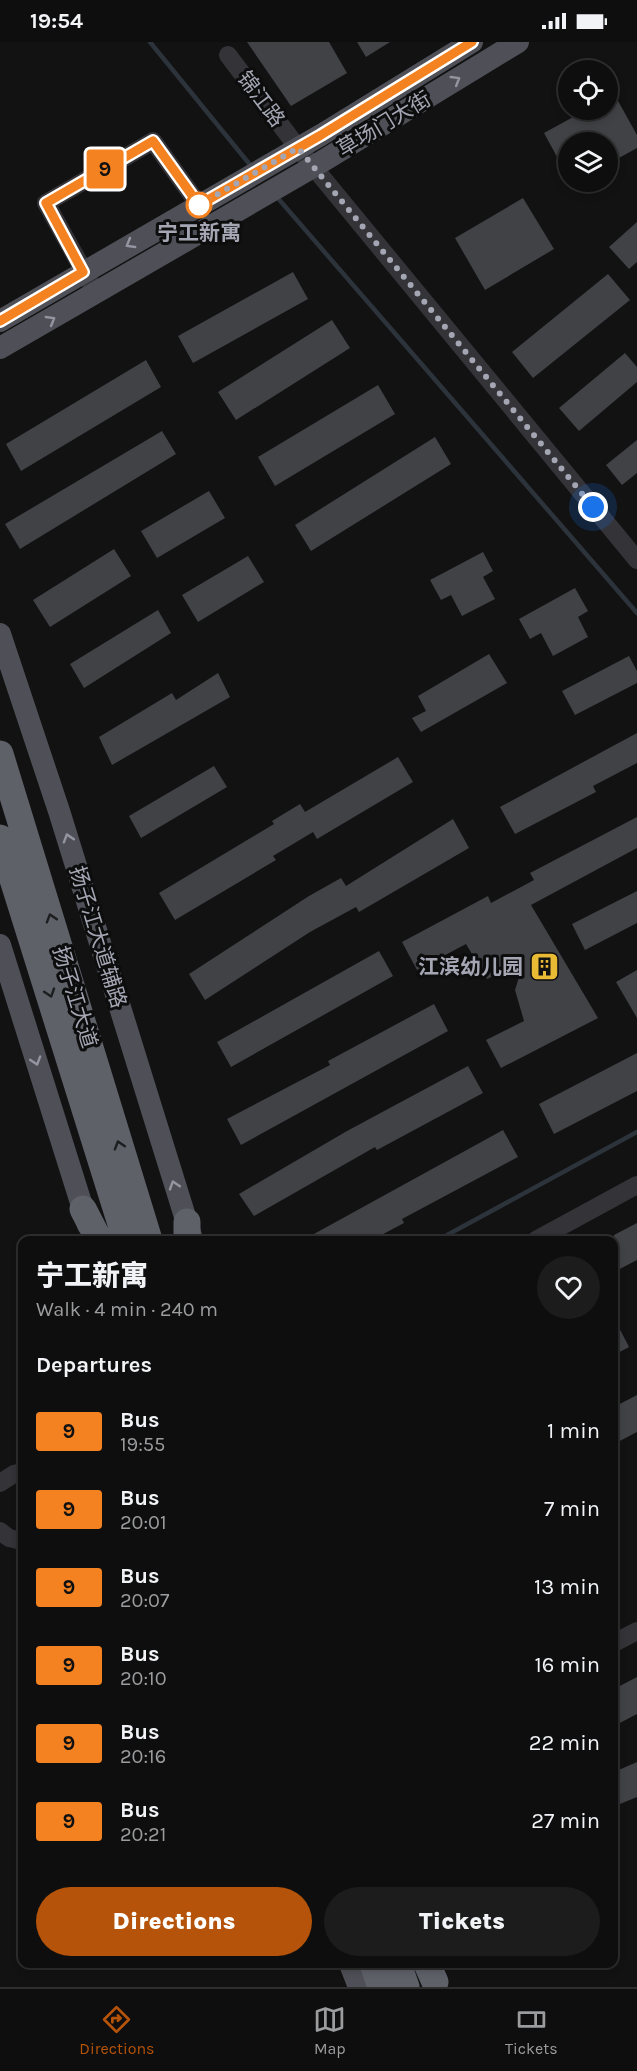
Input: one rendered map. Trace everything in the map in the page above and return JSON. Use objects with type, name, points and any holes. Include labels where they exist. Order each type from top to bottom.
[{"type":"highway","name":"扬子江大道","points":[[0,754],[148,1236]]},
{"type":"highway","name":"扬子江大道","points":[[0,838],[125,1236]]},
{"type":"highway","points":[[83,1209],[97,1236]]},
{"type":"highway","points":[[374,1968],[381,1987]]},
{"type":"highway","points":[[399,1968],[406,1987]]},
{"type":"main road","name":"草场门大街","points":[[2,319],[267,167],[472,42]]},
{"type":"main road","name":"草场门大街","points":[[0,348],[314,166],[518,42]]},
{"type":"main road","points":[[0,368],[27,334]]},
{"type":"main road","name":"扬子江大道辅路","points":[[0,634],[59,811],[189,1234]]},
{"type":"main road","points":[[0,945],[92,1236]]},
{"type":"main road","points":[[352,1968],[359,1987]]},
{"type":"street","name":"锦江路","points":[[228,55],[298,148],[637,560]]},
{"type":"street","points":[[97,293],[83,272],[46,203],[153,141],[199,205]]},
{"type":"street","points":[[543,1236],[637,1185]]},
{"type":"street","points":[[0,1483],[18,1473]]},
{"type":"street","points":[[0,1531],[9,1538],[18,1540]]},
{"type":"street","points":[[618,1641],[637,1631]]},
{"type":"building","points":[[247,42],[329,42],[347,73],[291,106]]},
{"type":"building","points":[[357,42],[390,42],[366,57]]},
{"type":"building","points":[[618,101],[637,135],[637,148],[618,158],[618,132],[558,132],[558,159],[544,133],[568,120],[618,120]]},
{"type":"building","points":[[523,198],[554,249],[485,290],[455,238]]},
{"type":"building","points":[[637,222],[637,262],[629,269],[609,247]]},
{"type":"building","points":[[293,272],[308,299],[193,363],[178,336]]},
{"type":"building","points":[[608,274],[630,300],[533,378],[512,352]]},
{"type":"building","points":[[332,320],[350,348],[236,420],[218,392]]},
{"type":"building","points":[[625,353],[637,367],[637,382],[579,431],[559,408]]},
{"type":"building","points":[[146,360],[161,387],[21,471],[6,444]]},
{"type":"building","points":[[378,385],[395,414],[275,486],[258,457]]},
{"type":"building","points":[[162,431],[176,454],[20,549],[5,524]]},
{"type":"building","points":[[435,437],[451,464],[311,551],[295,525]]},
{"type":"building","points":[[637,440],[637,473],[622,485],[606,465]]},
{"type":"building","points":[[209,491],[225,518],[157,558],[141,531]]},
{"type":"building","points":[[114,549],[131,576],[50,627],[33,600]]},
{"type":"building","points":[[483,552],[493,571],[483,577],[495,599],[462,616],[451,595],[441,600],[430,580]]},
{"type":"building","points":[[248,556],[264,582],[198,622],[182,595]]},
{"type":"building","points":[[575,588],[588,611],[578,617],[588,637],[553,656],[541,633],[530,639],[519,619]]},
{"type":"building","points":[[158,610],[171,633],[84,688],[70,664]]},
{"type":"building","points":[[489,654],[507,683],[421,732],[412,718],[426,711],[418,696]]},
{"type":"building","points":[[629,656],[637,671],[637,683],[575,715],[562,691]]},
{"type":"building","points":[[218,673],[230,697],[112,765],[99,737],[172,693],[176,700]]},
{"type":"building","points":[[637,733],[637,763],[593,786],[596,792],[515,834],[500,807]]},
{"type":"building","points":[[398,757],[413,782],[317,839],[313,832],[273,856],[276,860],[175,920],[159,893],[274,824],[272,821],[300,804],[305,812]]},
{"type":"building","points":[[214,766],[227,787],[141,838],[129,816]]},
{"type":"building","points":[[637,817],[637,848],[531,905],[598,1018],[501,1068],[486,1040],[524,1021],[515,990],[524,961],[487,979],[466,944],[417,970],[402,942],[488,896],[491,903],[534,880],[530,873]]},
{"type":"building","points":[[453,819],[469,848],[359,912],[356,907],[310,932],[205,1000],[189,974],[309,896],[341,878],[346,886]]},
{"type":"building","points":[[637,891],[637,923],[585,950],[572,924]]},
{"type":"building","points":[[379,951],[393,976],[231,1067],[217,1042]]},
{"type":"building","points":[[637,970],[637,1018],[616,982]]},
{"type":"building","points":[[434,1004],[448,1031],[241,1145],[227,1119],[330,1065],[328,1061]]},
{"type":"building","points":[[637,1053],[637,1091],[554,1134],[539,1104]]},
{"type":"building","points":[[468,1066],[483,1093],[377,1150],[375,1147],[254,1216],[239,1194],[347,1131]]},
{"type":"building","points":[[503,1130],[518,1157],[402,1219],[404,1223],[380,1236],[310,1236]]},
{"type":"building","points":[[637,1223],[637,1260],[618,1270],[618,1236],[614,1235]]},
{"type":"building","points":[[618,1326],[629,1347],[618,1353]]},
{"type":"building","points":[[637,1395],[637,1432],[618,1442],[618,1405]]},
{"type":"building","points":[[637,1677],[637,1714],[618,1724],[618,1687]]},
{"type":"building","points":[[637,1762],[637,1797],[620,1804],[618,1799],[618,1770]]},
{"type":"waterway","points":[[150,42],[251,166]]},
{"type":"waterway","points":[[276,196],[637,613]]},
{"type":"waterway","points":[[445,1236],[637,1132]]},
{"type":"bus line","name":"9","points":[[0,321],[83,272],[46,203],[153,141],[199,205],[321,135],[472,42]]},
{"type":"place","name":"宁工新寓","points":[[199,205]]},
{"type":"place","name":"江滨幼儿园","points":[[544,967]]},
{"type":"route","points":[[199,205],[298,148],[593,507]]}]
